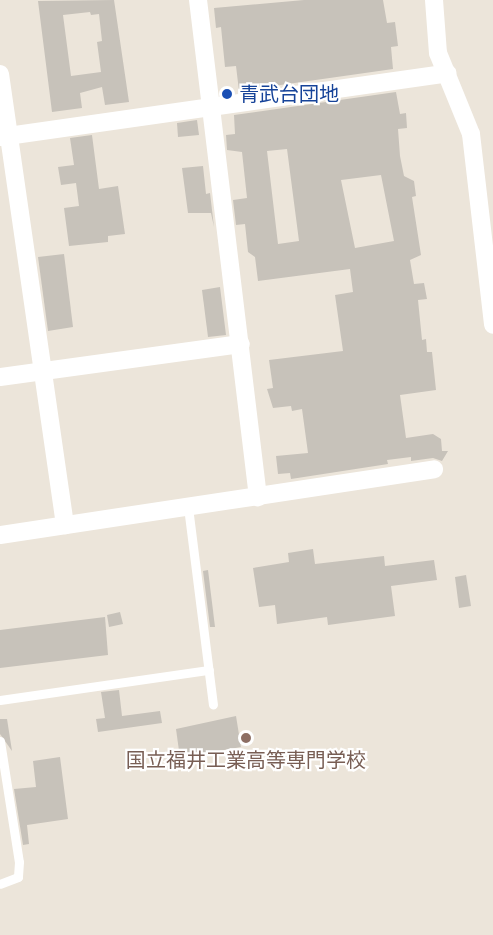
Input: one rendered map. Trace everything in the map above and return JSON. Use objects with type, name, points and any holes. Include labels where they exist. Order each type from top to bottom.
[{"type":"street","points":[[198,0],[213,107],[258,497]]},
{"type":"street","points":[[434,0],[438,53],[471,134],[493,325]]},
{"type":"street","points":[[4,136],[447,73]]},
{"type":"street","points":[[0,74],[4,136],[43,372],[65,525]]},
{"type":"street","points":[[0,377],[241,344]]},
{"type":"street","points":[[0,535],[434,469]]},
{"type":"lane","points":[[188,507],[213,705]]},
{"type":"lane","points":[[0,700],[209,670]]},
{"type":"lane","points":[[0,741],[18,862],[18,877],[0,884]]},
{"type":"building","points":[[114,0],[129,102],[105,105],[102,87],[80,93],[82,108],[52,112],[38,1]],"holes":[[[90,12],[91,15],[99,14],[102,41],[97,42],[101,72],[71,76],[63,15]]]},
{"type":"building","points":[[304,0],[383,0],[387,23],[395,22],[398,46],[391,47],[393,69],[239,91],[236,66],[225,67],[221,27],[216,28],[214,8]]},
{"type":"building","points":[[396,92],[400,114],[406,113],[407,128],[398,129],[400,156],[404,176],[414,181],[416,196],[412,197],[421,255],[410,260],[414,284],[424,283],[427,299],[418,300],[422,340],[426,339],[427,352],[432,352],[436,390],[400,395],[406,438],[433,434],[441,439],[442,451],[448,451],[442,461],[433,458],[411,461],[411,457],[387,460],[388,464],[291,479],[290,473],[278,474],[276,456],[308,453],[302,409],[292,411],[291,406],[273,408],[267,389],[273,388],[269,360],[343,351],[335,295],[353,292],[350,269],[258,281],[255,257],[248,252],[245,224],[236,225],[233,200],[247,198],[242,152],[227,150],[226,135],[235,134],[234,115]],"holes":[[[287,149],[299,241],[278,244],[267,151]],[[381,175],[394,241],[355,248],[341,180]]]},
{"type":"building","points":[[197,120],[199,135],[178,137],[177,123]]},
{"type":"building","points":[[92,135],[99,189],[118,186],[125,234],[108,236],[108,242],[69,246],[64,208],[79,206],[76,183],[61,185],[58,167],[74,165],[70,138]]},
{"type":"building","points":[[203,166],[206,194],[210,193],[214,227],[211,213],[188,213],[182,168]]},
{"type":"building","points":[[64,254],[73,327],[48,331],[38,257]]},
{"type":"building","points":[[220,287],[226,335],[208,337],[202,290]]},
{"type":"building","points":[[313,549],[315,564],[384,556],[385,566],[434,560],[437,580],[391,586],[395,616],[328,625],[327,617],[277,624],[275,605],[259,607],[253,568],[289,562],[288,553]]},
{"type":"building","points":[[208,570],[215,627],[210,627],[203,571]]},
{"type":"building","points":[[466,575],[471,606],[459,608],[455,577]]},
{"type":"building","points":[[120,612],[123,624],[109,627],[107,615]]},
{"type":"building","points":[[105,617],[108,655],[0,668],[0,630]]},
{"type":"building","points":[[119,690],[122,716],[160,711],[162,723],[98,732],[96,719],[105,718],[101,692]]},
{"type":"building","points":[[236,716],[241,747],[180,758],[176,729]]},
{"type":"building","points":[[0,719],[7,719],[12,751],[0,734]]},
{"type":"building","points":[[60,757],[68,819],[27,825],[29,844],[23,845],[14,789],[36,787],[33,761]]},
{"type":"place","name":"青武台団地","points":[[227,94]]},
{"type":"place","name":"国立福井工業高等専門学校","points":[[246,738]]}]
